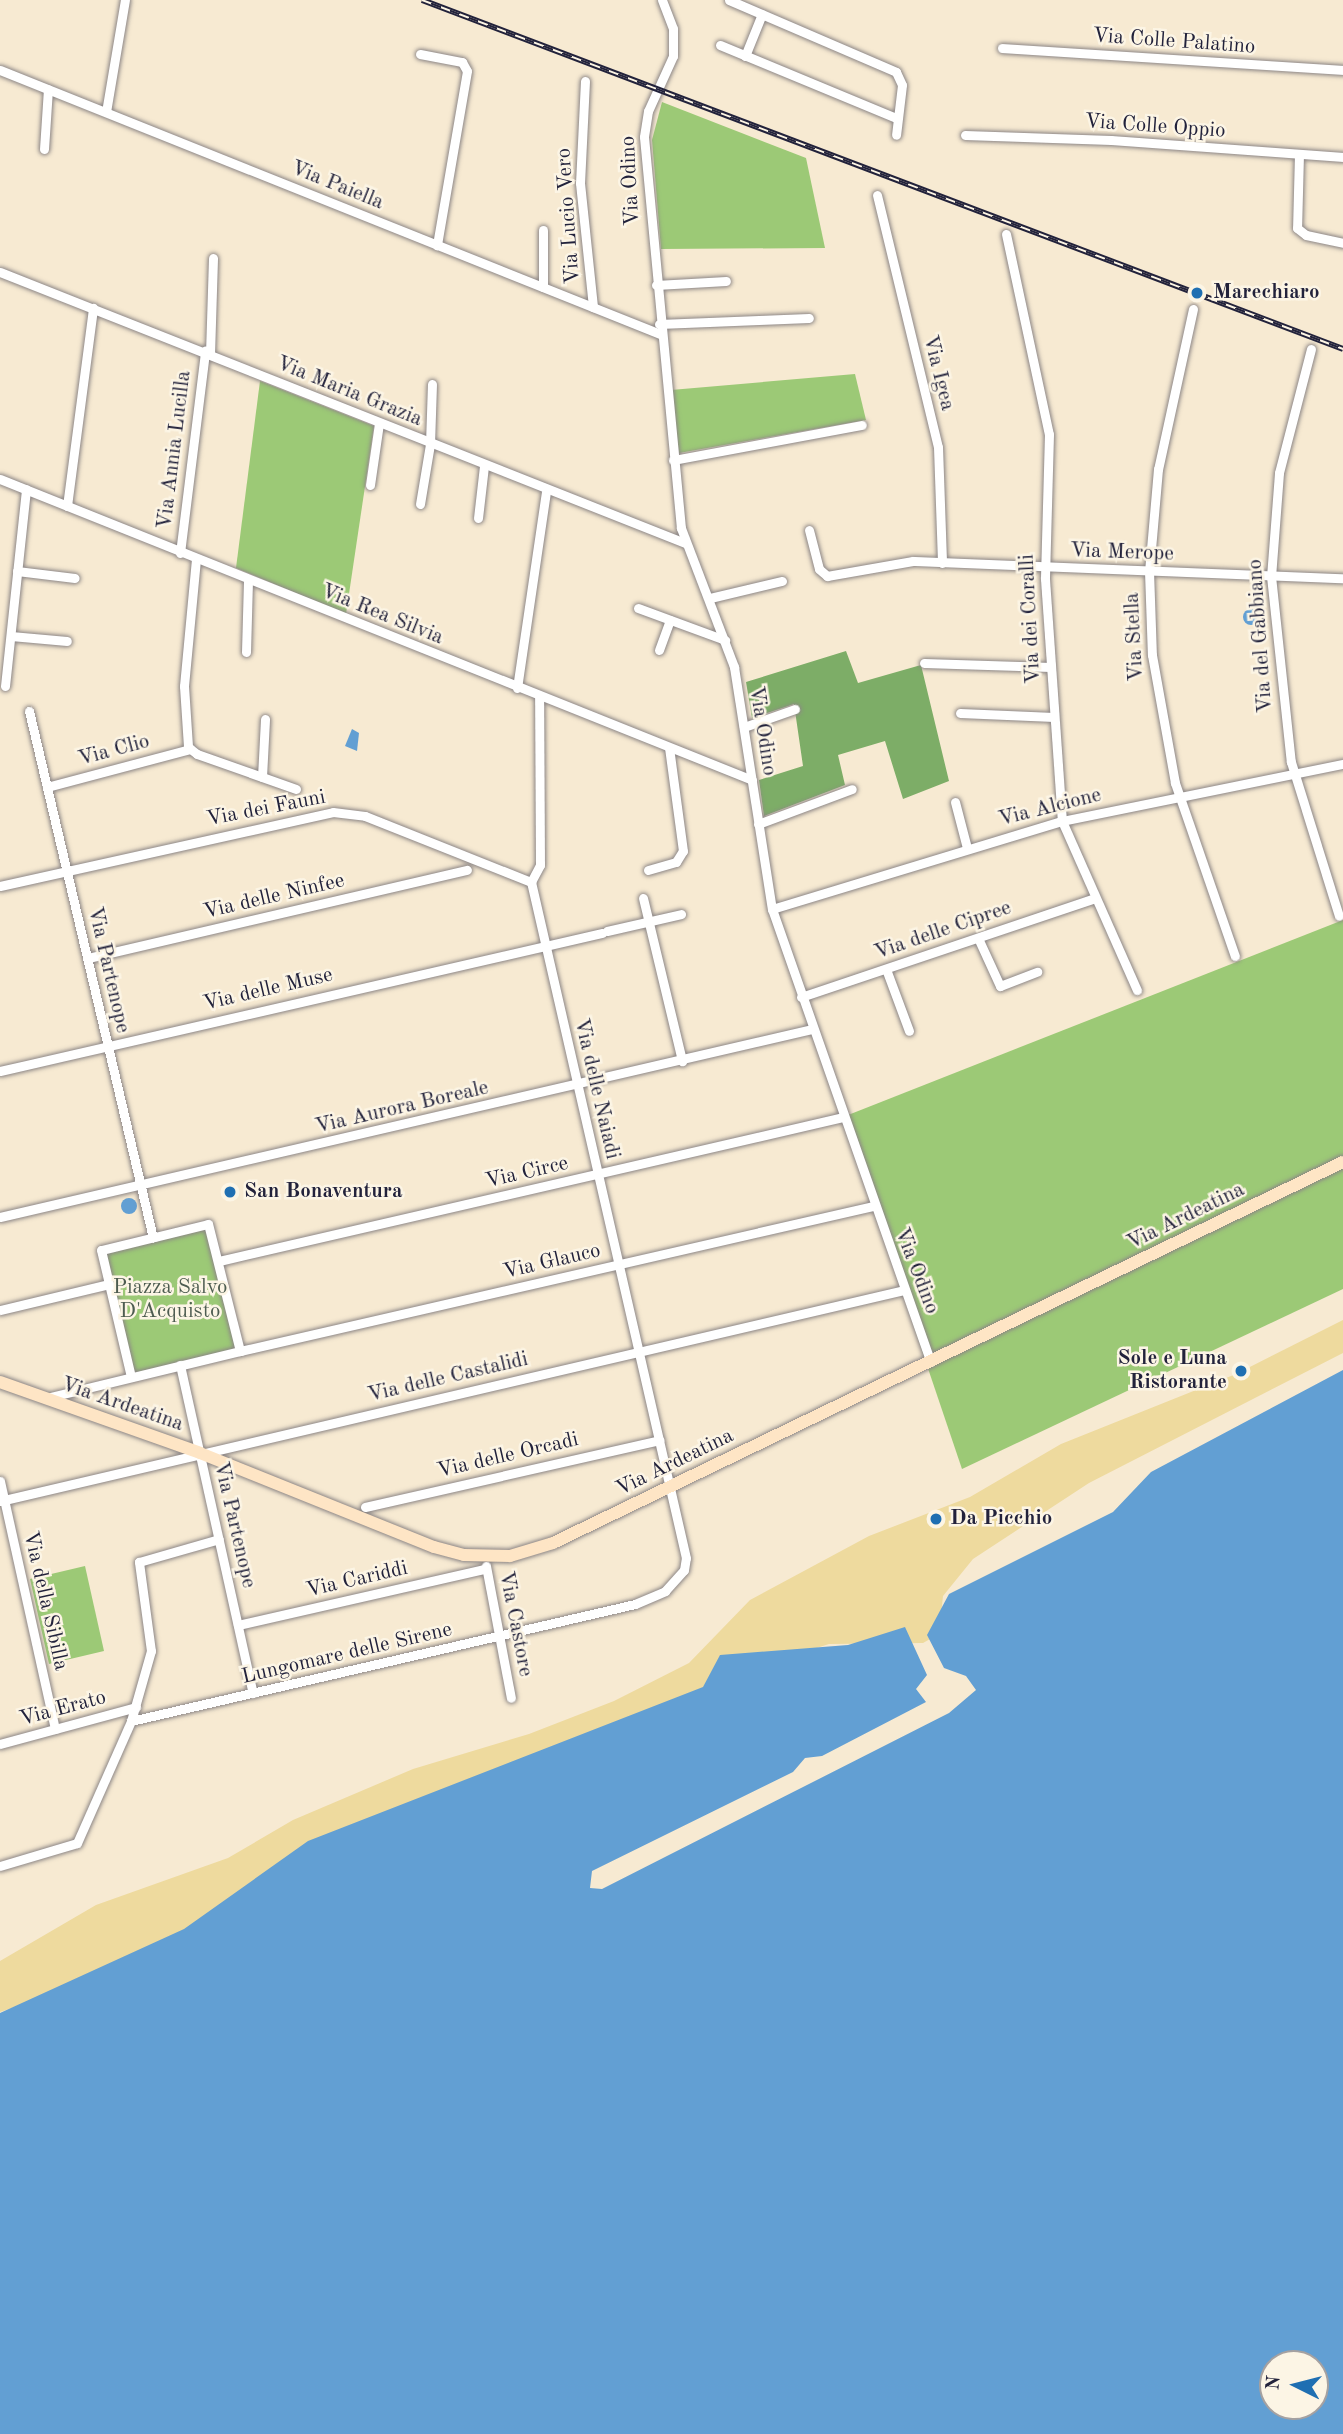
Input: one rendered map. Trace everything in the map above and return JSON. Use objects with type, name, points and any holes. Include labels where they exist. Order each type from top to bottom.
[{"type":"main road","name":"Via Ardeatina","points":[[0,1382],[200,1453],[416,1541],[487,1564],[544,1547],[1343,1162]]},
{"type":"street","points":[[106,112],[125,0]]},
{"type":"street","name":"Via Odino","points":[[662,0],[671,17],[674,49],[669,70],[657,92],[644,137],[673,460],[685,543],[710,598],[725,640],[744,727],[772,909],[873,1206],[931,1362]]},
{"type":"street","points":[[729,0],[896,72],[902,93],[896,118],[896,135]]},
{"type":"street","points":[[745,56],[762,14]]},
{"type":"street","points":[[720,45],[896,118]]},
{"type":"street","name":"Via Colle Palatino","points":[[1002,48],[1343,70]]},
{"type":"street","points":[[420,54],[462,62],[467,71],[437,245]]},
{"type":"street","name":"Via Paiella","points":[[0,70],[593,307],[660,329]]},
{"type":"street","name":"Via Lucio Vero","points":[[584,81],[580,183],[593,307]]},
{"type":"street","points":[[44,149],[48,89]]},
{"type":"street","name":"Via Colle Oppio","points":[[965,135],[1111,140],[1343,157]]},
{"type":"street","points":[[1299,154],[1297,228],[1308,236],[1343,243]]},
{"type":"street","name":"Via Igea","points":[[877,195],[938,447],[942,563]]},
{"type":"street","points":[[543,287],[544,230]]},
{"type":"street","name":"Via dei Coralli","points":[[1006,234],[1048,434],[1045,567],[1062,821],[1137,990]]},
{"type":"street","name":"Via Annia Lucilla","points":[[180,553],[207,352],[213,258]]},
{"type":"street","name":"Via Maria Grazia","points":[[0,272],[207,352],[546,492],[685,543]]},
{"type":"street","points":[[656,285],[726,281]]},
{"type":"street","points":[[67,506],[93,308]]},
{"type":"street","name":"Via Stella","points":[[1192,309],[1164,428],[1149,571],[1155,689],[1179,795],[1235,956]]},
{"type":"street","points":[[660,329],[809,318]]},
{"type":"street","name":"Via del Gabbiano","points":[[1311,349],[1278,480],[1271,576],[1281,703],[1293,773],[1339,916]]},
{"type":"street","points":[[420,504],[430,444],[432,384]]},
{"type":"street","points":[[370,485],[379,423]]},
{"type":"street","points":[[673,460],[862,425]]},
{"type":"street","points":[[478,518],[484,466]]},
{"type":"street","name":"Via Rea Silvia","points":[[0,478],[180,553],[752,780]]},
{"type":"street","points":[[5,686],[26,489]]},
{"type":"street","points":[[517,688],[546,492]]},
{"type":"street","name":"Via Merope","points":[[809,530],[819,569],[827,576],[898,562],[1343,578]]},
{"type":"street","points":[[196,559],[184,694],[190,749],[296,789]]},
{"type":"street","points":[[17,571],[75,578]]},
{"type":"street","points":[[246,652],[248,580]]},
{"type":"street","points":[[710,598],[782,581]]},
{"type":"street","points":[[638,608],[725,640]]},
{"type":"street","points":[[659,650],[670,620]]},
{"type":"street","points":[[10,636],[67,641]]},
{"type":"street","points":[[924,663],[1051,667]]},
{"type":"street","name":"Via delle Naiadi","points":[[539,697],[540,865],[531,881],[670,1486]]},
{"type":"street","points":[[744,727],[795,709]]},
{"type":"street","name":"Via Partenope","points":[[29,710],[153,1238]]},
{"type":"street","points":[[960,713],[1054,717]]},
{"type":"street","points":[[262,777],[265,719]]},
{"type":"street","points":[[648,870],[674,863],[683,853],[670,748]]},
{"type":"street","name":"Via Clio","points":[[47,787],[190,749]]},
{"type":"street","name":"Via Alcione","points":[[772,909],[1062,821],[1179,795],[1343,764]]},
{"type":"street","points":[[758,824],[852,789]]},
{"type":"street","points":[[955,802],[967,848]]},
{"type":"street","name":"Via dei Fauni","points":[[0,886],[67,869],[339,812],[365,816],[531,881]]},
{"type":"street","name":"Via delle Ninfee","points":[[88,958],[467,870]]},
{"type":"street","points":[[643,898],[682,1060]]},
{"type":"street","name":"Via delle Cipree","points":[[801,997],[1095,898]]},
{"type":"street","name":"Via delle Muse","points":[[0,1071],[107,1044],[681,914]]},
{"type":"street","points":[[978,937],[1000,986],[1037,972]]},
{"type":"street","points":[[886,969],[909,1031]]},
{"type":"street","name":"Via Aurora Boreale","points":[[0,1216],[140,1186],[812,1029]]},
{"type":"street","name":"Via Circe","points":[[219,1261],[843,1117]]},
{"type":"street","name":"Via Glauco","points":[[240,1351],[873,1206]]},
{"type":"street","points":[[45,1399],[240,1351],[208,1224],[101,1250],[131,1377]]},
{"type":"street","points":[[0,1310],[109,1284]]},
{"type":"street","name":"Via delle Castalidi","points":[[2,1500],[904,1290]]},
{"type":"street","name":"Via Partenope","points":[[180,1365],[253,1693]]},
{"type":"street","name":"Via delle Orcadi","points":[[365,1507],[659,1440]]},
{"type":"street","name":"Via della Sibilla","points":[[0,1481],[2,1500],[55,1729]]},
{"type":"street","name":"Lungomare delle Sirene","points":[[131,1721],[642,1602],[675,1584],[687,1561],[670,1486]]},
{"type":"street","points":[[0,1866],[77,1843],[131,1721],[151,1642],[139,1562],[219,1539]]},
{"type":"street","name":"Via Cariddi","points":[[238,1625],[487,1564]]},
{"type":"street","name":"Via Castore","points":[[487,1564],[511,1698]]},
{"type":"street","name":"Via Erato","points":[[0,1744],[136,1707]]},
{"type":"green space","points":[[662,102],[806,158],[825,248],[661,249],[652,140]]},
{"type":"green space","points":[[855,374],[866,420],[679,453],[671,390]]},
{"type":"green space","points":[[260,381],[374,426],[346,614],[236,568]]},
{"type":"green space","points":[[846,651],[858,683],[921,665],[949,781],[903,799],[885,741],[838,755],[845,785],[764,816],[759,780],[803,766],[794,704],[752,718],[746,682]]},
{"type":"green space","points":[[1343,920],[1343,1289],[962,1469],[843,1117]]},
{"type":"green space","name":"Piazza Salvo D'Acquisto","points":[[208,1224],[240,1351],[131,1377],[101,1250]]},
{"type":"green space","points":[[85,1566],[104,1651],[49,1664],[30,1579]]},
{"type":"sand","points":[[1343,1320],[1343,1353],[1089,1483],[973,1559],[943,1596],[939,1634],[923,1643],[829,1644],[745,1671],[100,1978],[0,2012],[0,1961],[96,1905],[228,1858],[293,1820],[413,1769],[529,1734],[614,1701],[689,1663],[750,1600],[869,1536],[970,1497],[1061,1444],[1236,1374]]},
{"type":"water","points":[[1251,609],[1257,611],[1257,623],[1251,625],[1245,623],[1243,617],[1245,611]]},
{"type":"water","points":[[352,729],[359,733],[357,751],[345,746]]},
{"type":"water","points":[[129,1198],[135,1200],[135,1212],[129,1214],[123,1212],[121,1206],[123,1200]]},
{"type":"water","points":[[1343,1370],[1343,2434],[0,2434],[0,2013],[184,1929],[308,1841],[703,1687],[720,1655],[848,1645],[905,1627],[927,1675],[916,1689],[926,1702],[822,1756],[805,1758],[793,1772],[592,1871],[590,1888],[602,1889],[949,1713],[976,1690],[966,1676],[944,1668],[927,1635],[949,1594],[1113,1512],[1151,1472]]},
{"type":"railway","points":[[422,0],[1343,349]]},
{"type":"place","name":"Marechiaro","points":[[1197,293]]},
{"type":"place","name":"San Bonaventura","points":[[230,1192]]},
{"type":"place","name":"Sole e Luna Ristorante","points":[[1241,1371]]},
{"type":"place","name":"Da Picchio","points":[[936,1519]]}]
